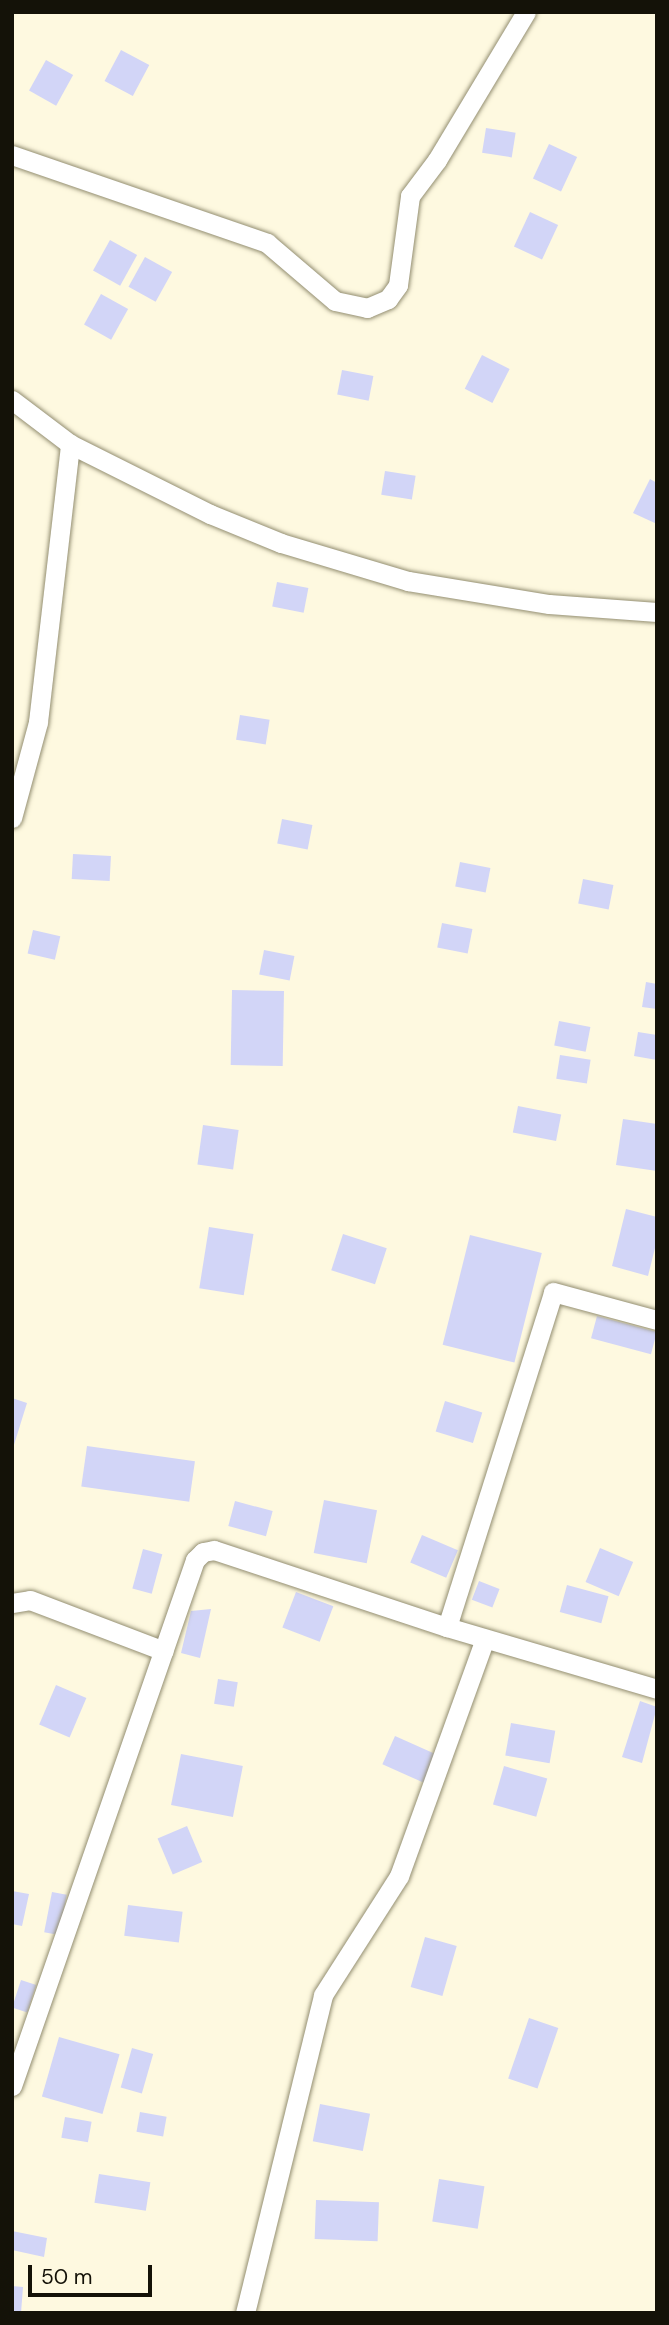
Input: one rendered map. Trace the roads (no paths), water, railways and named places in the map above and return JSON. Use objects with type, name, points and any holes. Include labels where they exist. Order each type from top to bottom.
[{"type":"street","points":[[12,155],[267,243],[335,301],[367,309],[388,299],[398,285],[410,196],[437,160],[526,12]]},
{"type":"street","points":[[12,400],[70,444],[210,514],[281,543],[408,581],[549,604],[657,612]]},
{"type":"street","points":[[12,818],[38,722],[70,444]]},
{"type":"street","points":[[447,1627],[553,1292],[657,1320]]},
{"type":"street","points":[[12,2086],[195,1560],[204,1552],[214,1550],[485,1639],[657,1689]]},
{"type":"street","points":[[12,1603],[30,1600],[164,1651]]},
{"type":"street","points":[[245,2313],[323,1995],[399,1876],[485,1639]]}]
